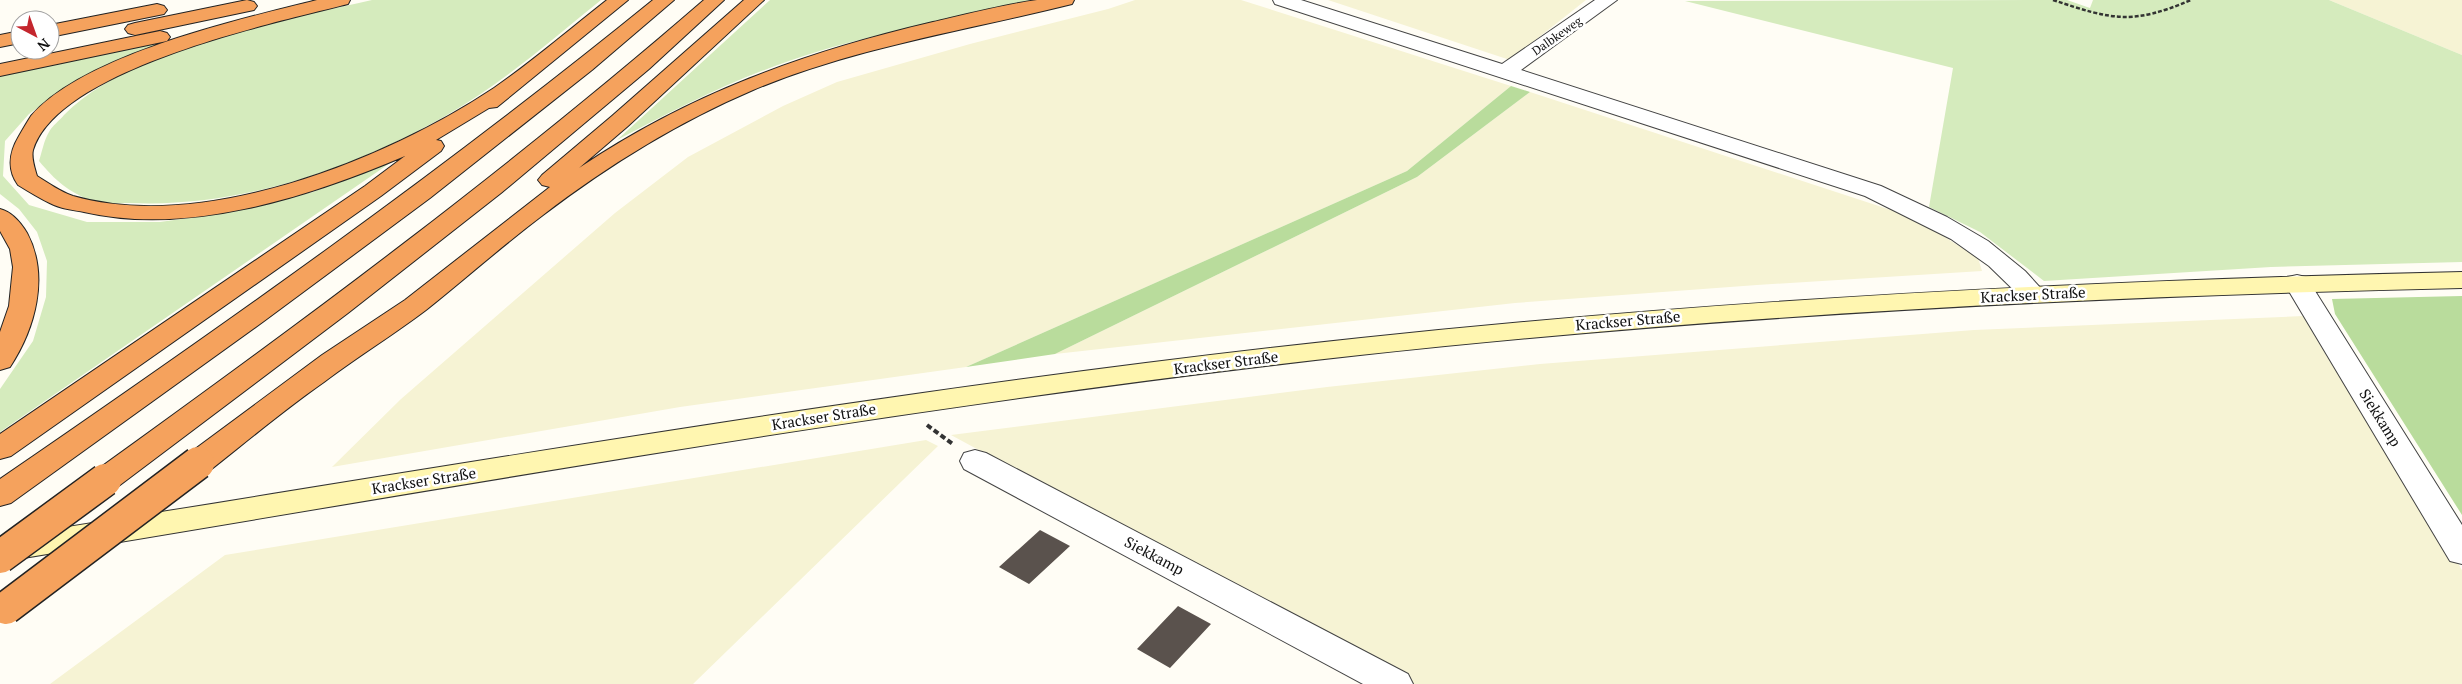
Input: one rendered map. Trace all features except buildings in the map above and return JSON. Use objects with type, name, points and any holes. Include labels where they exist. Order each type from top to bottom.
[{"type":"highway","points":[[60,15],[135,0]]},
{"type":"highway","points":[[60,29],[205,0]]},
{"type":"highway","points":[[60,44],[274,0]]},
{"type":"highway","points":[[0,70],[340,0]]},
{"type":"highway","points":[[340,0],[213,33],[127,64],[94,80],[46,114],[30,132],[22,151],[26,180],[41,192],[85,208],[123,212],[210,208],[256,198],[350,170],[400,149],[502,92]]},
{"type":"highway","points":[[0,449],[373,191],[619,0]]},
{"type":"highway","points":[[0,495],[235,330],[399,210],[524,115],[665,0]]},
{"type":"highway","points":[[0,556],[262,365],[495,184],[585,112],[715,0]]},
{"type":"highway","points":[[319,372],[620,122],[755,0]]},
{"type":"highway","points":[[3,610],[319,372],[425,298],[510,228],[561,191],[636,143],[709,103],[768,76],[826,55],[921,30],[1065,0]]},
{"type":"highway","points":[[0,216],[10,224],[19,241],[27,288],[20,318],[0,361]]},
{"type":"street","points":[[1282,0],[1874,191],[1932,217],[1993,255],[2016,275],[2033,294]]},
{"type":"street","name":"Dalbkeweg","points":[[1506,72],[1608,0]]},
{"type":"street","name":"Krackser Straße","points":[[0,549],[910,404],[1289,354],[1630,320],[2033,294],[2297,283],[2462,280]]},
{"type":"street","name":"Siekkamp","points":[[2297,283],[2462,552]]},
{"type":"street","name":"Siekkamp","points":[[975,461],[1395,684]]},
{"type":"path","points":[[2053,0],[2094,13],[2129,19],[2161,12],[2191,0]]},
{"type":"path","points":[[925,424],[975,461]]},
{"type":"shaded area","points":[[1135,0],[1241,0],[1511,86],[1407,171],[966,367],[680,407],[332,467],[401,399],[615,213],[688,157],[783,106],[837,82],[970,44],[1108,9]]},
{"type":"shaded area","points":[[1328,0],[1586,0],[1510,60]]},
{"type":"shaded area","points":[[2329,0],[2462,0],[2462,55]]},
{"type":"shaded area","points":[[1530,92],[1894,211],[1940,234],[1978,258],[1982,271],[1515,303],[1055,354],[1417,177]]},
{"type":"shaded area","points":[[2303,316],[2330,362],[2337,363],[2462,570],[2462,684],[1411,684],[951,435],[1327,387],[1540,364],[1974,330]]},
{"type":"shaded area","points":[[926,440],[938,446],[693,684],[50,684],[225,555]]},
{"type":"green space","points":[[372,0],[601,0],[507,76],[447,115],[373,152],[334,168],[294,181],[253,192],[212,199],[171,203],[106,203],[92,201],[69,189],[57,180],[39,161],[47,135],[64,115],[93,91],[128,71],[167,54],[209,40],[294,17]]},
{"type":"green space","points":[[770,0],[1031,0],[870,37],[806,55],[715,91],[617,140]]},
{"type":"green space","points":[[2067,0],[2090,8],[2093,0],[2329,0],[2462,55],[2462,262],[2271,267],[2044,281],[1980,232],[1929,207],[1953,68],[1685,1]]},
{"type":"green space","points":[[175,39],[128,56],[70,84],[29,114],[5,141],[3,176],[29,205],[87,222],[160,222],[237,211],[313,192],[393,161],[0,432],[0,389],[33,341],[46,297],[47,261],[37,232],[19,209],[0,194],[0,75]]},
{"type":"green space","points":[[1511,86],[1530,92],[1417,177],[1055,354],[966,367],[1407,171]]},
{"type":"green space","points":[[2462,296],[2462,515],[2335,314],[2332,299]]}]
